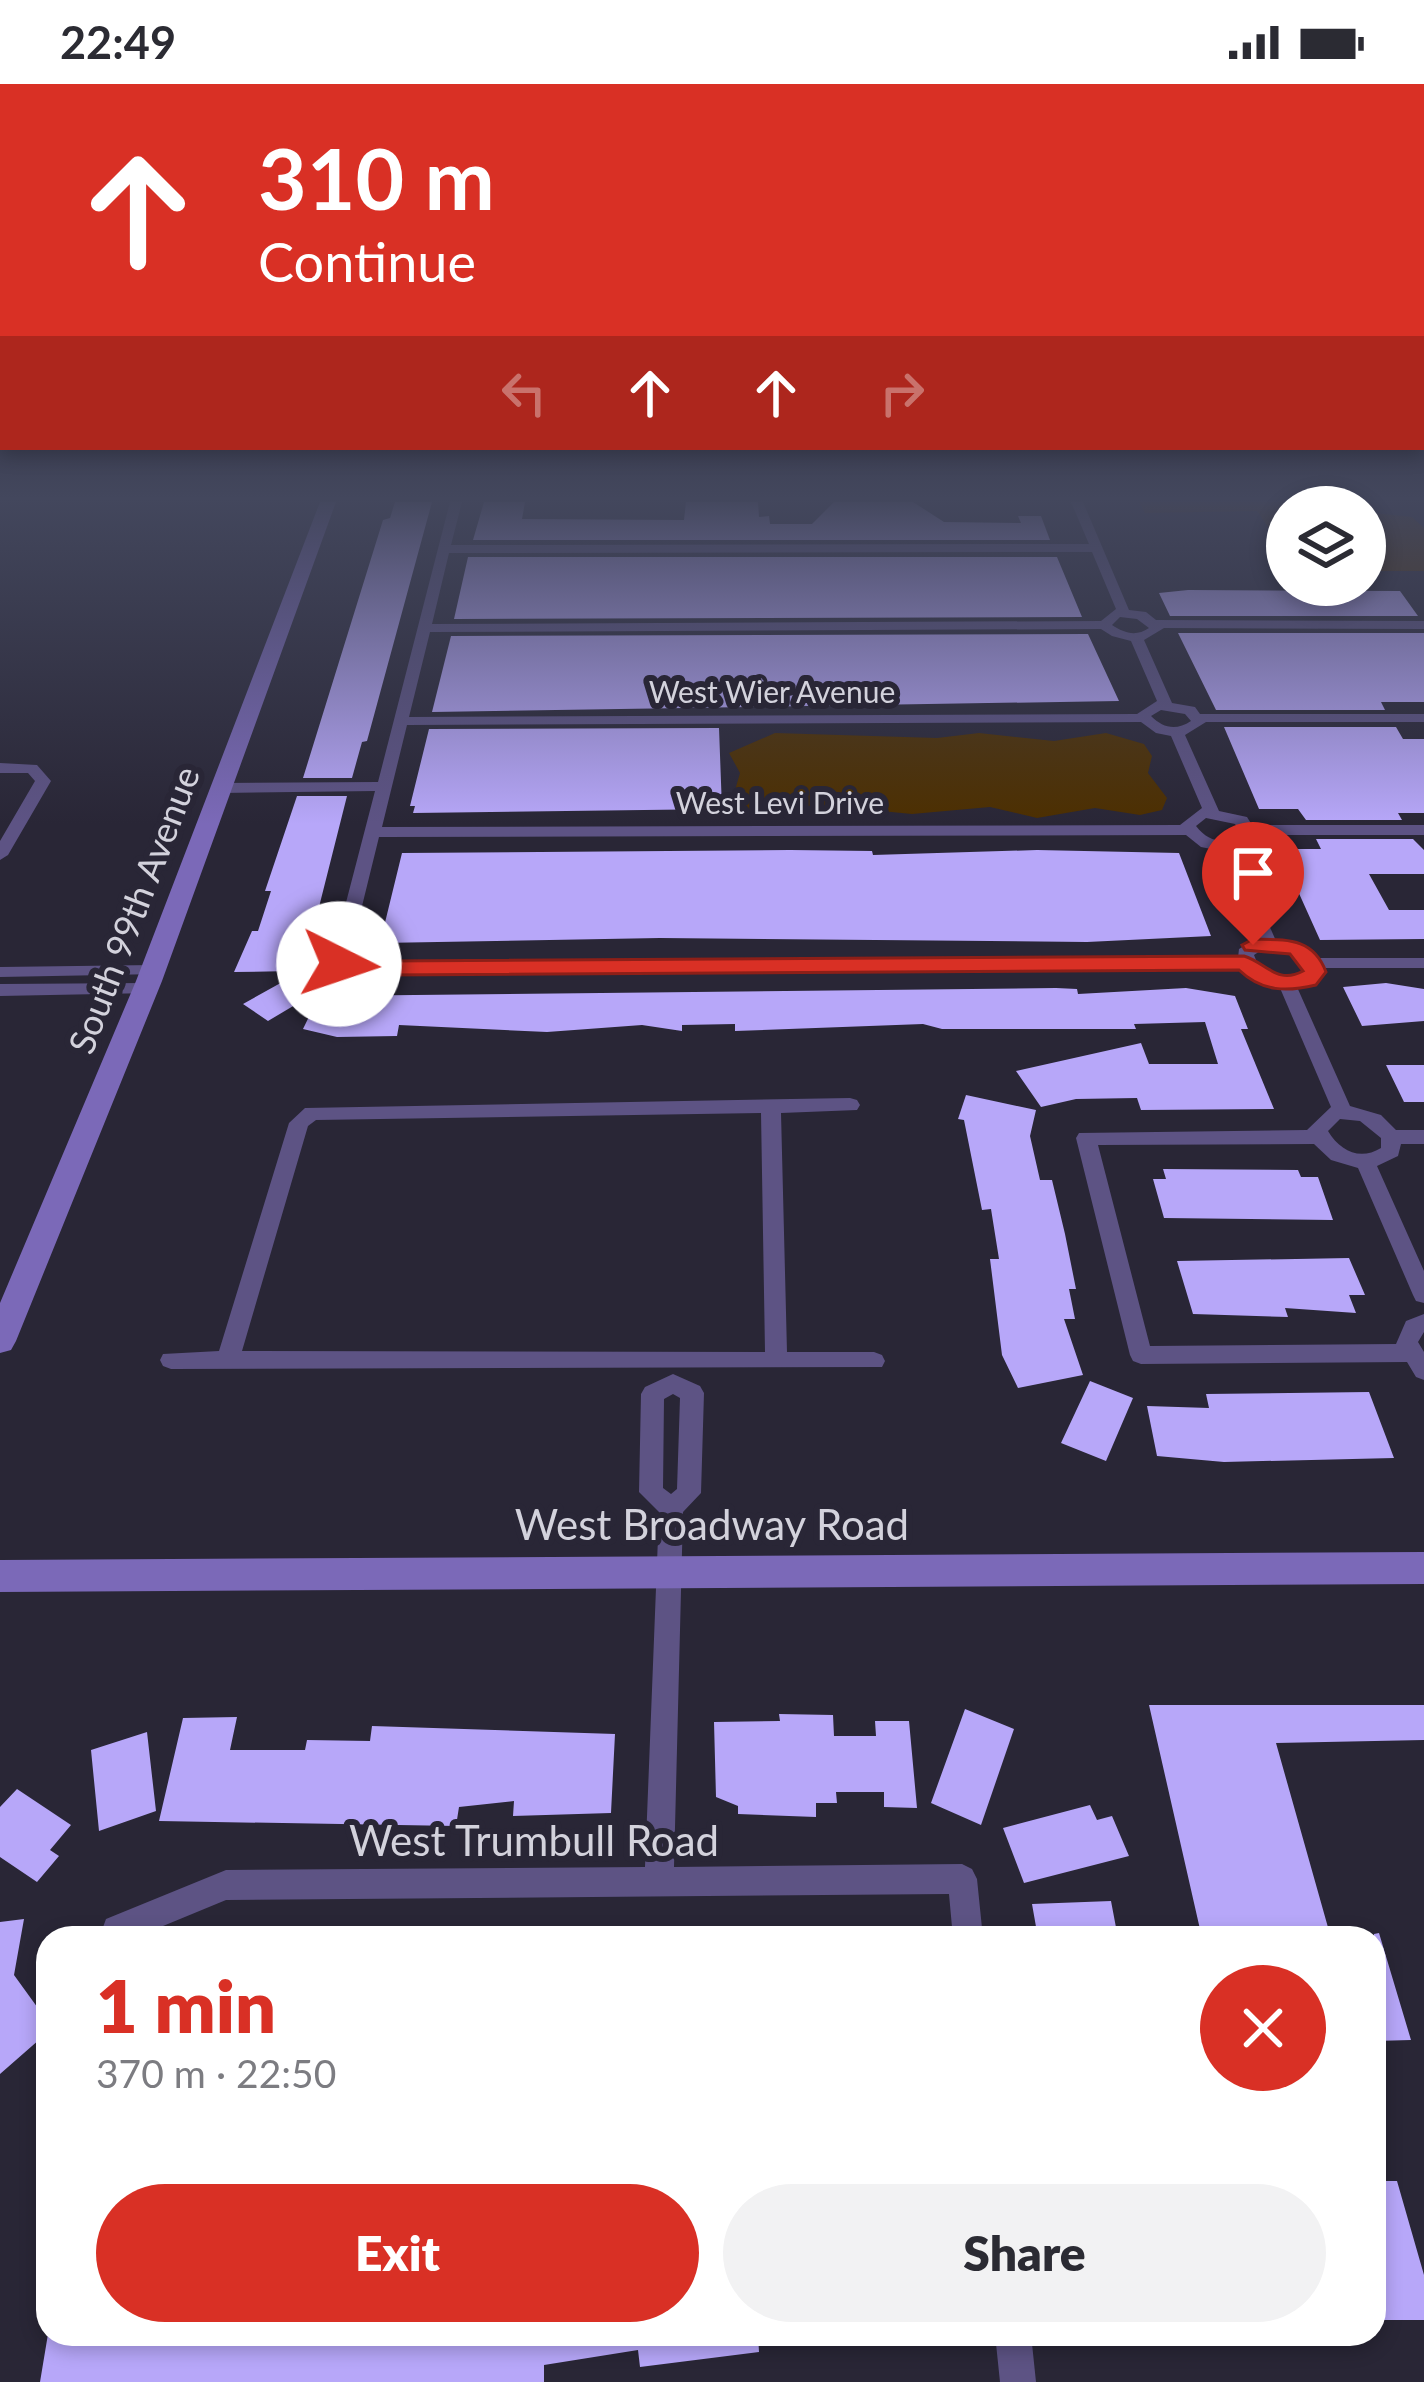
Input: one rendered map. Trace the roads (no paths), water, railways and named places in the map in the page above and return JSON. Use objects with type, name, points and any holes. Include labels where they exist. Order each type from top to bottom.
[{"type":"main road","name":"South 99th Avenue","points":[[0,1341],[149,980],[288,609]]},
{"type":"main road","name":"West Broadway Road","points":[[0,1576],[1424,1568]]},
{"type":"street","points":[[429,609],[339,964],[409,968],[1244,963],[1260,978],[1287,984],[1308,980],[1313,963]]},
{"type":"street","points":[[1122,609],[1124,613]]},
{"type":"street","points":[[1104,625],[1106,618],[1124,613],[1157,624],[1424,625]]},
{"type":"street","points":[[424,628],[1104,625],[1136,637],[1153,633],[1157,624]]},
{"type":"street","points":[[1136,637],[1165,704]]},
{"type":"street","points":[[1198,718],[1192,729],[1177,732],[1156,728],[1144,718],[1148,709],[1165,704],[1198,718],[1424,718]]},
{"type":"street","name":"West Wier Avenue","points":[[401,721],[1144,718]]},
{"type":"street","points":[[1177,732],[1212,813]]},
{"type":"street","points":[[0,768],[32,768],[43,781],[0,855]]},
{"type":"street","points":[[220,788],[384,786]]},
{"type":"street","points":[[1251,830],[1248,841],[1227,847],[1199,840],[1189,830],[1195,816],[1212,813],[1241,820],[1251,830],[1424,830]]},
{"type":"street","name":"West Levi Drive","points":[[372,832],[1189,830]]},
{"type":"street","points":[[1227,847],[1268,942]]},
{"type":"street","points":[[1244,963],[1248,949],[1268,942],[1296,947],[1313,963],[1424,963]]},
{"type":"street","points":[[0,972],[149,980]]},
{"type":"street","points":[[0,990],[149,980]]},
{"type":"street","points":[[1287,984],[1343,1112]]},
{"type":"street","points":[[229,1359],[299,1123],[312,1113],[850,1105]]},
{"type":"street","points":[[771,1106],[776,1360]]},
{"type":"street","points":[[1391,1137],[1386,1157],[1365,1162],[1333,1153],[1319,1137],[1319,1122],[1343,1112],[1369,1117],[1391,1137],[1424,1137]]},
{"type":"street","points":[[1319,1137],[1086,1138],[1141,1354],[1416,1362],[1408,1334],[1424,1323]]},
{"type":"street","points":[[1365,1162],[1424,1295]]},
{"type":"street","points":[[171,1360],[673,1371],[776,1360],[874,1361]]},
{"type":"street","points":[[659,1883],[671,1508],[689,1493],[692,1393],[673,1371]]},
{"type":"street","points":[[671,1508],[651,1492],[651,1473],[653,1394],[673,1371]]},
{"type":"street","name":"West Trumbull Road","points":[[127,1926],[226,1885],[962,1880],[967,1926]]},
{"type":"street","points":[[1014,2346],[1018,2382]]}]
